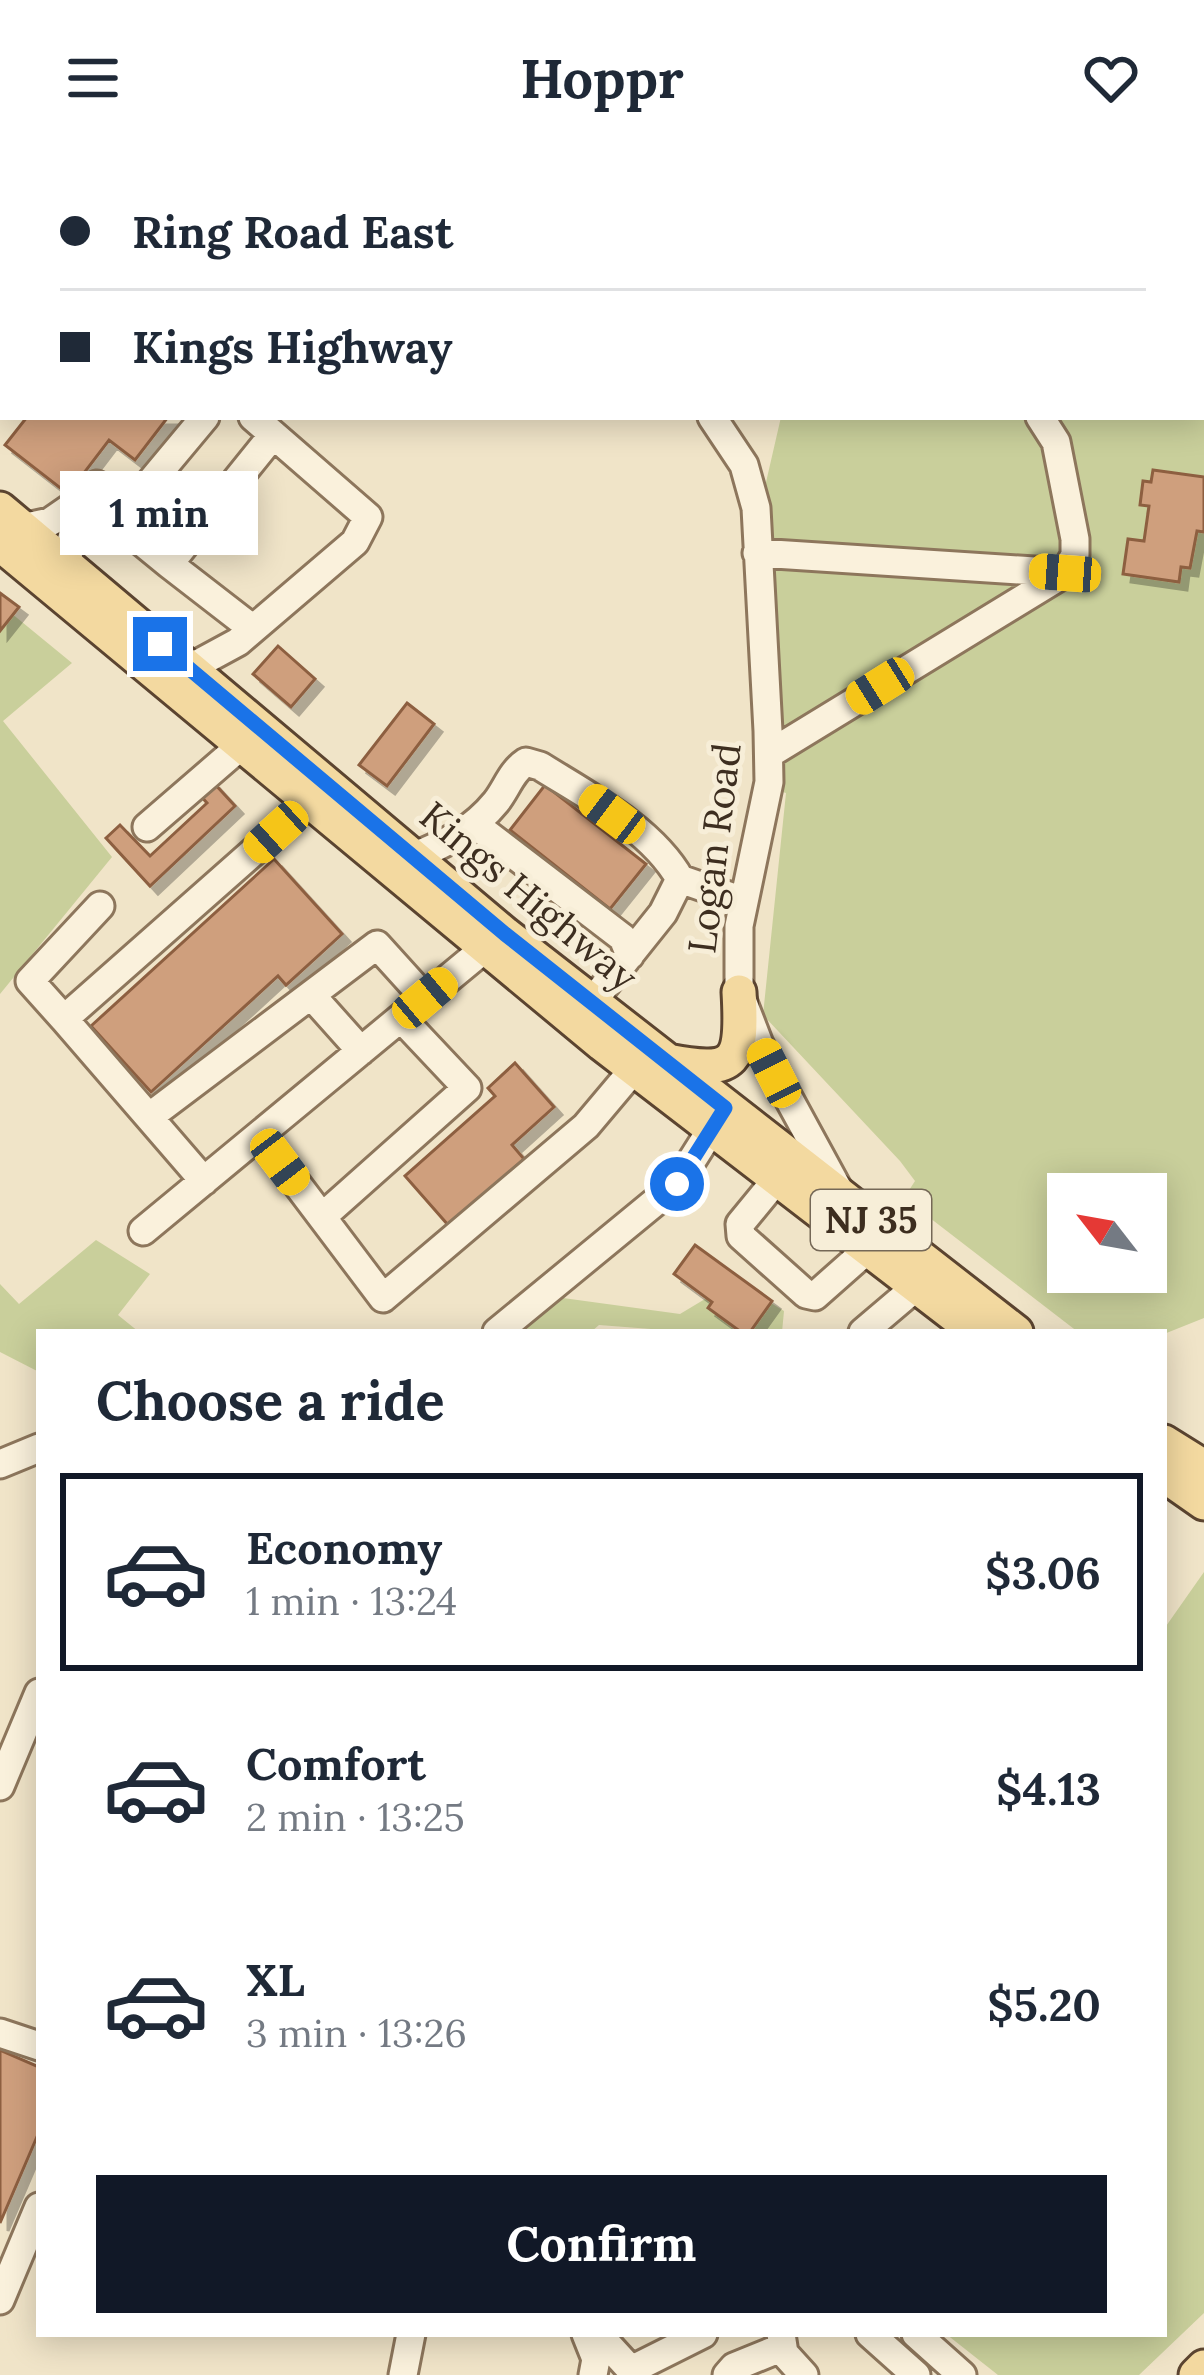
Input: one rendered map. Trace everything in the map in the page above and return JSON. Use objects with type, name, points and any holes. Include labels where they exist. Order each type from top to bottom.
[{"type":"main road","name":"Kings Highway","points":[[7,527],[66,564],[591,1003],[648,1064]]},
{"type":"main road","name":"Kings Highway","points":[[7,527],[243,744],[484,949],[718,1118],[848,1202],[1012,1329]]},
{"type":"main road","points":[[648,1064],[707,1069],[728,1061],[739,1044],[739,992]]},
{"type":"main road","name":"Kings Highway","points":[[718,1118],[777,1179],[972,1329]]},
{"type":"main road","points":[[1167,1443],[1201,1459]]},
{"type":"main road","points":[[1167,1477],[1204,1503]]},
{"type":"main road","points":[[1196,2375],[1204,2367]]},
{"type":"street","points":[[202,420],[130,507],[125,528],[253,629]]},
{"type":"street","name":"Logan Road","points":[[714,420],[733,445],[756,508],[769,754],[769,782],[743,901],[736,968],[739,992],[805,1133],[848,1202]]},
{"type":"street","points":[[769,754],[1065,573],[1075,555],[1075,539],[1056,442],[1042,420]]},
{"type":"street","points":[[170,564],[263,426],[368,517],[355,542],[238,642],[190,668]]},
{"type":"street","points":[[7,527],[50,522],[97,485],[130,507]]},
{"type":"street","points":[[66,564],[88,495]]},
{"type":"street","points":[[757,553],[1065,573]]},
{"type":"street","points":[[147,827],[243,744]]},
{"type":"street","points":[[414,856],[446,845],[474,824],[526,762],[540,766],[632,829],[680,879],[743,901]]},
{"type":"street","points":[[64,1019],[311,801]]},
{"type":"street","points":[[474,824],[623,938],[630,955]]},
{"type":"street","points":[[591,1003],[663,913],[680,879]]},
{"type":"street","points":[[100,906],[30,981],[204,1181]]},
{"type":"street","points":[[149,1117],[376,945],[425,998]]},
{"type":"street","points":[[143,1231],[484,949]]},
{"type":"street","points":[[310,995],[361,1051]]},
{"type":"street","points":[[322,1217],[467,1088],[401,1018]]},
{"type":"street","points":[[260,1135],[383,1298],[586,1126],[648,1064]]},
{"type":"street","points":[[500,1329],[677,1184],[718,1118]]},
{"type":"street","points":[[777,1179],[740,1224],[741,1236],[806,1294],[815,1296],[828,1288],[868,1249]]},
{"type":"street","points":[[867,1329],[916,1287]]},
{"type":"street","points":[[0,1464],[36,1449]]},
{"type":"street","points":[[0,1786],[36,1700]]},
{"type":"street","points":[[0,2033],[36,2045]]},
{"type":"street","points":[[0,2300],[36,2214]]},
{"type":"street","points":[[403,2375],[410,2337]]},
{"type":"street","points":[[587,2337],[596,2359],[593,2375]]},
{"type":"street","points":[[600,2337],[628,2372]]},
{"type":"street","points":[[628,2372],[656,2337]]},
{"type":"street","points":[[628,2372],[698,2337]]},
{"type":"street","points":[[873,2337],[916,2375]]},
{"type":"street","points":[[919,2337],[962,2375]]},
{"type":"street","points":[[727,2375],[782,2341],[784,2353],[804,2375]]},
{"type":"green space","points":[[780,420],[1204,420],[1204,1318],[1167,1333],[1167,1329],[1074,1329],[904,1198],[915,1181],[900,1161],[763,1015],[786,793],[767,787],[764,491]]},
{"type":"green space","points":[[0,604],[72,663],[3,721],[112,857],[0,994]]},
{"type":"green space","points":[[96,1240],[150,1274],[118,1315],[135,1329],[36,1329],[36,1370],[0,1352],[0,1284],[19,1304]]},
{"type":"green space","points":[[735,1281],[784,1311],[782,1329],[599,1325],[594,1329],[500,1329],[541,1295],[680,1314]]},
{"type":"green space","points":[[1204,1572],[1204,2313],[1139,2375],[998,2375],[950,2337],[1167,2337],[1167,1625]]},
{"type":"building","points":[[25,420],[166,420],[135,460],[109,440],[68,494],[5,445]]},
{"type":"building","points":[[1153,470],[1204,477],[1204,532],[1197,531],[1190,568],[1181,567],[1179,582],[1123,574],[1128,539],[1144,541],[1149,506],[1140,505],[1143,481],[1151,482]]},
{"type":"building","points":[[0,593],[19,607],[0,631]]},
{"type":"building","points":[[278,646],[315,679],[291,707],[253,674]]},
{"type":"building","points":[[407,703],[434,724],[387,786],[359,765]]},
{"type":"building","points":[[212,781],[235,806],[150,886],[106,838],[120,825],[150,856],[207,803],[199,794]]},
{"type":"building","points":[[545,785],[646,864],[610,909],[510,830]]},
{"type":"building","points":[[274,859],[342,934],[286,985],[278,976],[151,1092],[91,1026]]},
{"type":"building","points":[[515,1063],[554,1107],[512,1145],[524,1159],[449,1226],[405,1176],[495,1096],[488,1088]]},
{"type":"building","points":[[695,1245],[772,1301],[752,1329],[737,1329],[708,1308],[712,1302],[674,1274]]},
{"type":"building","points":[[0,2050],[36,2066],[36,2139],[0,2223]]},
{"type":"route","points":[[160,644],[505,934],[725,1108],[677,1184]]}]
